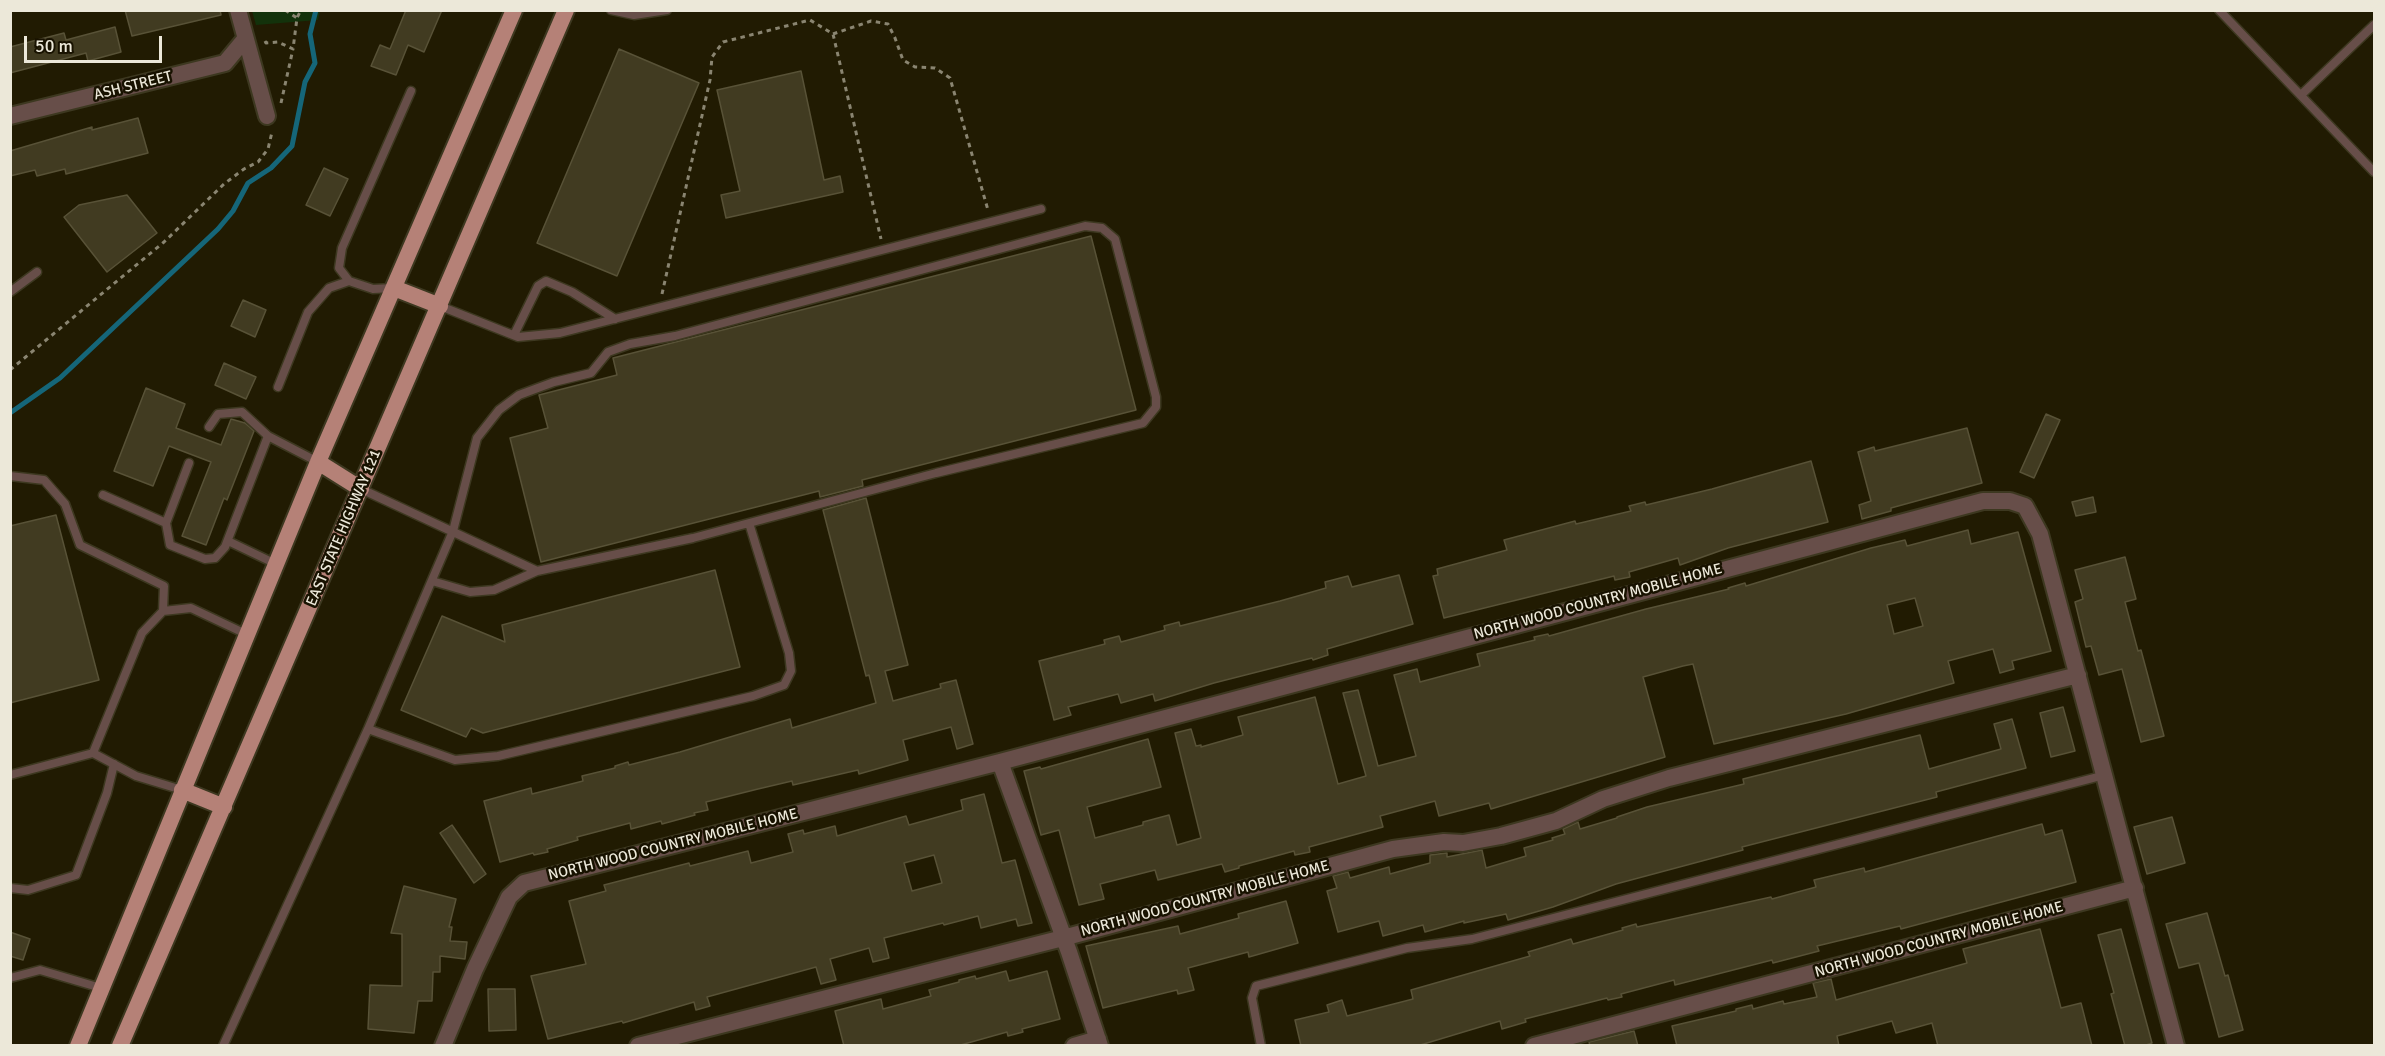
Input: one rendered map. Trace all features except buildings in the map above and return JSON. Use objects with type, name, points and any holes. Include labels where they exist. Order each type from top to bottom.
[{"type":"main road","points":[[78,1046],[318,462],[514,10]]},
{"type":"main road","name":"EAST STATE HIGHWAY 121","points":[[120,1046],[566,10]]},
{"type":"main road","points":[[394,288],[440,306]]},
{"type":"main road","points":[[318,462],[361,489]]},
{"type":"main road","points":[[182,790],[224,807]]},
{"type":"street","points":[[238,10],[245,39],[273,118]]},
{"type":"street","name":"ASH STREET","points":[[10,116],[225,63],[245,39]]},
{"type":"street","name":"NORTH WOOD COUNTRY MOBILE HOME","points":[[443,1046],[475,969],[509,897],[524,883],[1000,762],[1983,501],[2010,501],[2025,506],[2040,534],[2175,1046]]},
{"type":"street","name":"NORTH WOOD COUNTRY MOBILE HOME","points":[[638,1046],[1063,938],[1393,849],[1444,842],[1463,843],[1501,836],[1556,821],[1603,799],[1669,778],[2078,675]]},
{"type":"street","name":"NORTH WOOD COUNTRY MOBILE HOME","points":[[1000,762],[1099,1042],[1074,1046]]},
{"type":"street","name":"NORTH WOOD COUNTRY MOBILE HOME","points":[[1534,1046],[2135,888]]},
{"type":"lane","points":[[611,10],[634,15],[668,10]]},
{"type":"lane","points":[[2219,10],[2374,172]]},
{"type":"lane","points":[[2301,95],[2374,25]]},
{"type":"lane","points":[[394,288],[373,289],[349,281],[339,268],[342,248],[411,91]]},
{"type":"lane","points":[[440,306],[518,337],[560,333],[1041,209]]},
{"type":"lane","points":[[223,1046],[368,729],[453,531],[477,438],[498,410],[519,396],[554,382],[591,373],[608,352],[630,344],[675,336],[1086,226],[1102,228],[1115,239],[1156,397],[1156,407],[1143,423],[936,473],[693,538],[537,571],[494,590],[470,592],[432,580]]},
{"type":"lane","points":[[10,292],[37,272]]},
{"type":"lane","points":[[278,387],[308,312],[329,288],[349,281]]},
{"type":"lane","points":[[514,335],[538,286],[546,281],[572,292],[615,319]]},
{"type":"lane","points":[[209,428],[218,414],[242,412],[268,436],[318,462]]},
{"type":"lane","points":[[189,463],[166,523],[170,544],[205,559],[215,558],[228,541],[268,436]]},
{"type":"lane","points":[[10,476],[44,480],[65,504],[80,545],[164,586],[163,611]]},
{"type":"lane","points":[[361,489],[537,571]]},
{"type":"lane","points":[[103,495],[166,523]]},
{"type":"lane","points":[[368,729],[455,760],[498,756],[753,696],[784,685],[791,671],[789,653],[749,523]]},
{"type":"lane","points":[[228,541],[276,564]]},
{"type":"lane","points":[[93,753],[142,633],[163,611],[191,608],[246,634]]},
{"type":"lane","points":[[10,775],[93,753],[136,776],[182,790]]},
{"type":"lane","points":[[10,888],[28,890],[76,874],[107,793],[114,764]]},
{"type":"lane","points":[[1262,1046],[1252,998],[1256,986],[1407,948],[1472,939],[1530,925],[2105,775]]},
{"type":"lane","points":[[10,978],[40,970],[100,988]]},
{"type":"path","points":[[285,10],[297,18]]},
{"type":"path","points":[[10,370],[164,242],[224,184],[258,162],[268,149],[273,118],[293,49],[297,18],[301,10]]},
{"type":"path","points":[[659,308],[710,80],[712,57],[723,42],[810,20],[833,34],[877,221]]},
{"type":"path","points":[[833,34],[871,21],[888,24],[896,38],[903,60],[915,67],[935,68],[950,78],[992,221]]},
{"type":"path","points":[[263,33],[266,43],[278,42],[293,49]]},
{"type":"green space","points":[[252,10],[320,11],[318,20],[256,25]]},
{"type":"waterway","points":[[10,413],[60,378],[218,229],[233,211],[248,183],[271,168],[292,146],[305,82],[315,63],[310,34],[316,10]]}]
